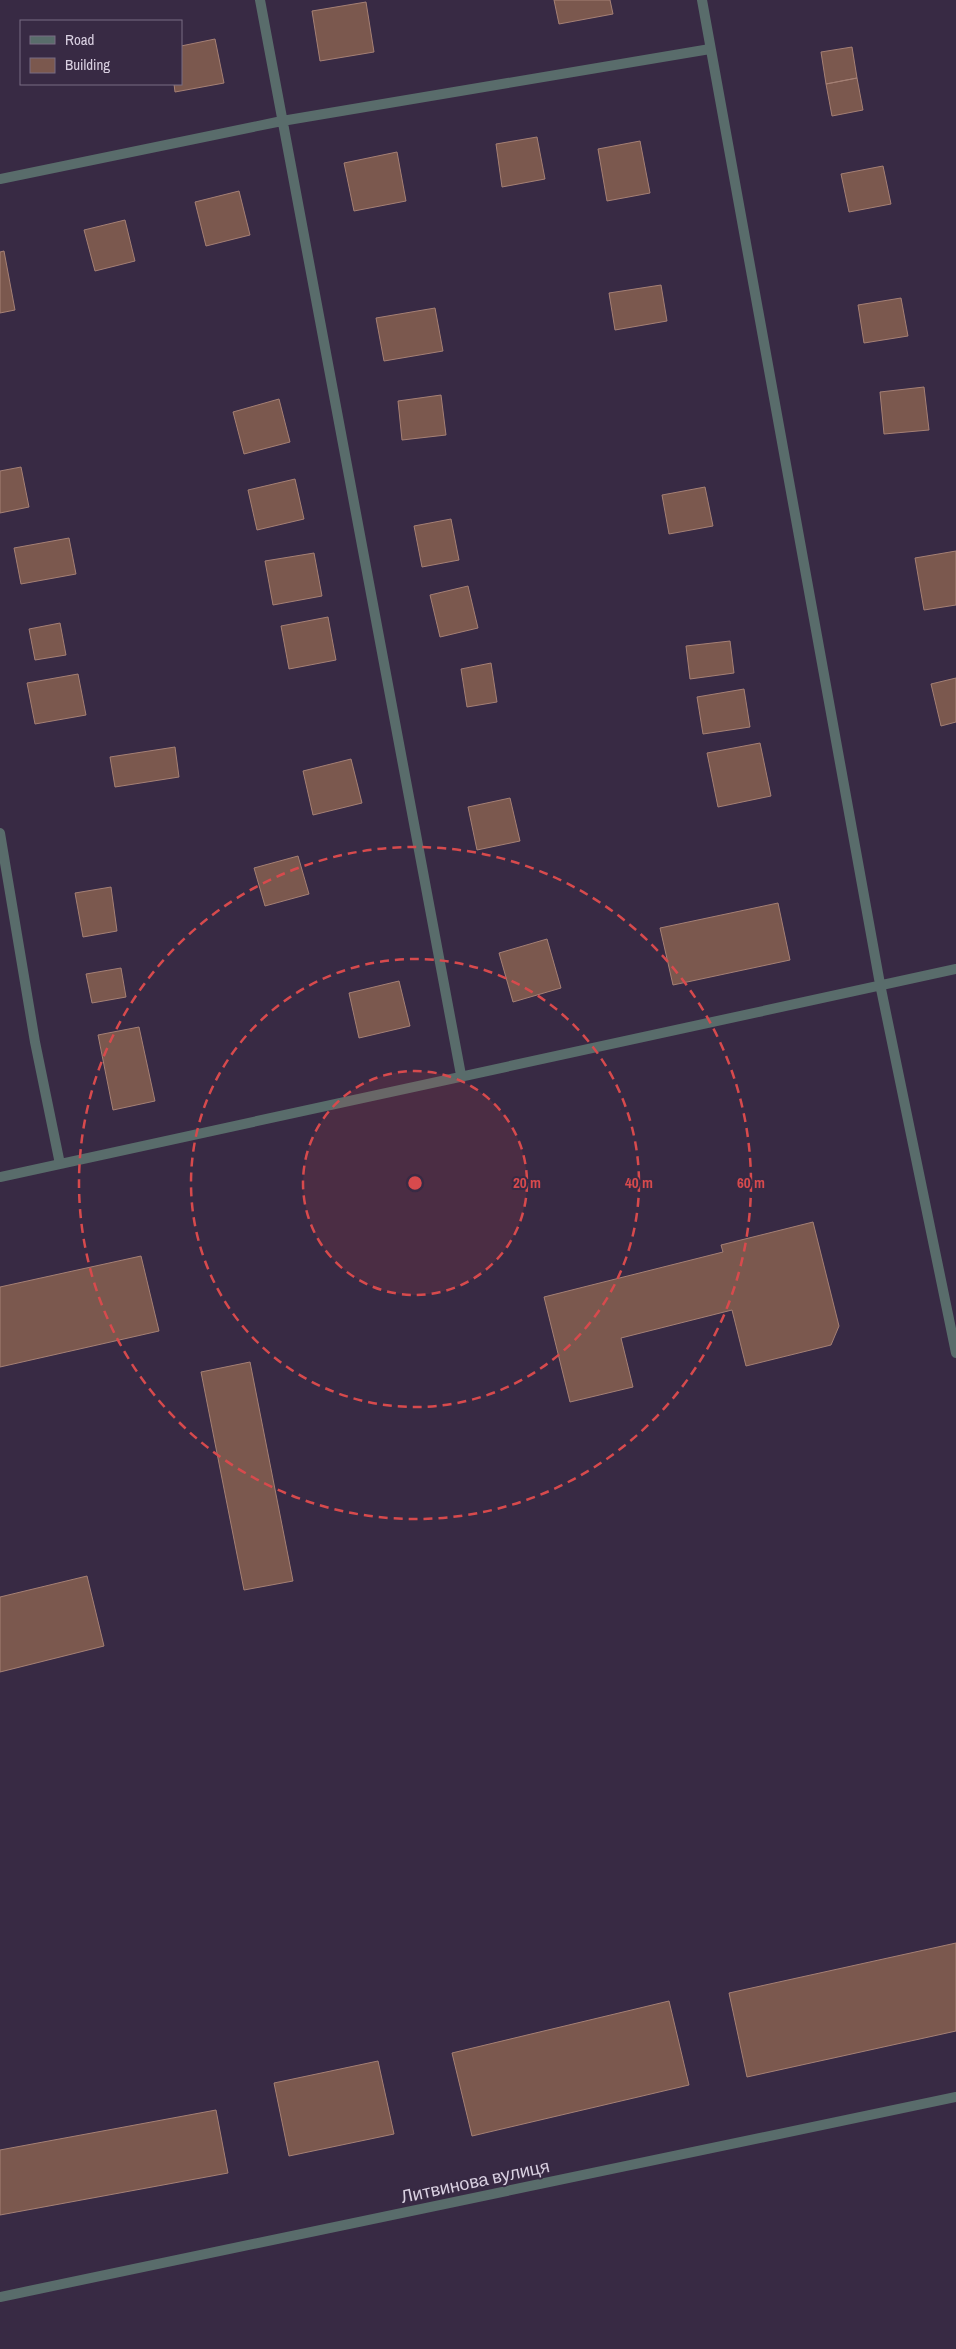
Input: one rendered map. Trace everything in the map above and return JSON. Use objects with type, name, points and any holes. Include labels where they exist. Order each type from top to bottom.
[{"type":"street","points":[[260,0],[461,1075]]},
{"type":"street","points":[[702,0],[880,984],[956,1353]]},
{"type":"street","points":[[0,179],[282,121],[710,49]]},
{"type":"street","points":[[0,833],[34,1042],[60,1164]]},
{"type":"street","points":[[0,1177],[956,968]]},
{"type":"street","name":"Литвинова вулиця","points":[[0,2296],[956,2097]]},
{"type":"building","points":[[554,0],[610,0],[613,14],[559,24]]},
{"type":"building","points":[[366,2],[374,52],[320,61],[312,11]]},
{"type":"building","points":[[215,39],[224,83],[175,92],[174,85],[182,85],[182,46]]},
{"type":"building","points":[[852,47],[857,78],[826,84],[821,52]]},
{"type":"building","points":[[857,78],[863,110],[832,116],[826,84]]},
{"type":"building","points":[[537,137],[545,179],[502,187],[496,144]]},
{"type":"building","points":[[640,141],[650,193],[607,201],[598,149]]},
{"type":"building","points":[[397,152],[406,201],[354,211],[344,163]]},
{"type":"building","points":[[883,166],[891,204],[849,212],[841,174]]},
{"type":"building","points":[[239,191],[250,235],[206,246],[195,202]]},
{"type":"building","points":[[125,220],[135,261],[95,271],[84,230]]},
{"type":"building","points":[[4,251],[15,310],[0,313],[0,252]]},
{"type":"building","points":[[661,285],[667,321],[615,330],[609,293]]},
{"type":"building","points":[[901,298],[908,336],[864,343],[858,305]]},
{"type":"building","points":[[435,308],[443,351],[384,361],[376,318]]},
{"type":"building","points":[[924,387],[929,430],[884,434],[880,392]]},
{"type":"building","points":[[441,395],[446,435],[402,440],[398,401]]},
{"type":"building","points":[[279,399],[290,442],[244,454],[233,412]]},
{"type":"building","points":[[21,467],[29,507],[0,513],[0,471]]},
{"type":"building","points":[[295,479],[304,519],[257,530],[248,490]]},
{"type":"building","points":[[705,487],[713,526],[669,534],[662,495]]},
{"type":"building","points":[[451,519],[459,560],[422,567],[414,526]]},
{"type":"building","points":[[69,538],[76,574],[21,584],[14,548]]},
{"type":"building","points":[[956,551],[956,605],[924,610],[915,558]]},
{"type":"building","points":[[314,553],[322,596],[273,605],[265,561]]},
{"type":"building","points":[[468,586],[478,628],[440,637],[430,595]]},
{"type":"building","points":[[328,617],[336,660],[289,669],[281,626]]},
{"type":"building","points":[[60,623],[66,655],[35,660],[29,629]]},
{"type":"building","points":[[730,641],[734,673],[690,679],[686,646]]},
{"type":"building","points":[[491,663],[497,702],[467,707],[461,669]]},
{"type":"building","points":[[78,674],[86,715],[35,724],[27,683]]},
{"type":"building","points":[[956,678],[956,722],[941,726],[931,684]]},
{"type":"building","points":[[744,689],[750,727],[703,734],[697,697]]},
{"type":"building","points":[[760,743],[771,796],[718,807],[707,753]]},
{"type":"building","points":[[175,747],[179,777],[115,787],[110,757]]},
{"type":"building","points":[[351,759],[362,803],[313,815],[303,771]]},
{"type":"building","points":[[510,798],[520,841],[477,850],[468,807]]},
{"type":"building","points":[[298,856],[309,894],[265,906],[254,868]]},
{"type":"building","points":[[111,887],[117,931],[83,937],[75,893]]},
{"type":"building","points":[[778,903],[790,960],[673,985],[660,928]]},
{"type":"building","points":[[547,939],[561,988],[513,1002],[499,953]]},
{"type":"building","points":[[121,968],[126,997],[92,1003],[86,974]]},
{"type":"building","points":[[399,981],[410,1026],[359,1038],[349,993]]},
{"type":"building","points":[[139,1027],[155,1101],[113,1110],[98,1035]]},
{"type":"building","points":[[813,1222],[839,1326],[831,1345],[746,1366],[732,1310],[621,1338],[633,1387],[570,1402],[544,1297],[723,1252],[721,1245]]},
{"type":"building","points":[[141,1256],[159,1331],[0,1367],[0,1287]]},
{"type":"building","points":[[250,1362],[293,1581],[244,1590],[201,1372]]},
{"type":"building","points":[[87,1576],[104,1646],[0,1672],[0,1597]]},
{"type":"building","points":[[956,1943],[956,2031],[747,2077],[729,1993]]},
{"type":"building","points":[[669,2001],[689,2085],[472,2136],[452,2053]]},
{"type":"building","points":[[378,2061],[394,2134],[289,2156],[274,2083]]},
{"type":"building","points":[[216,2110],[228,2173],[0,2215],[0,2150]]}]
